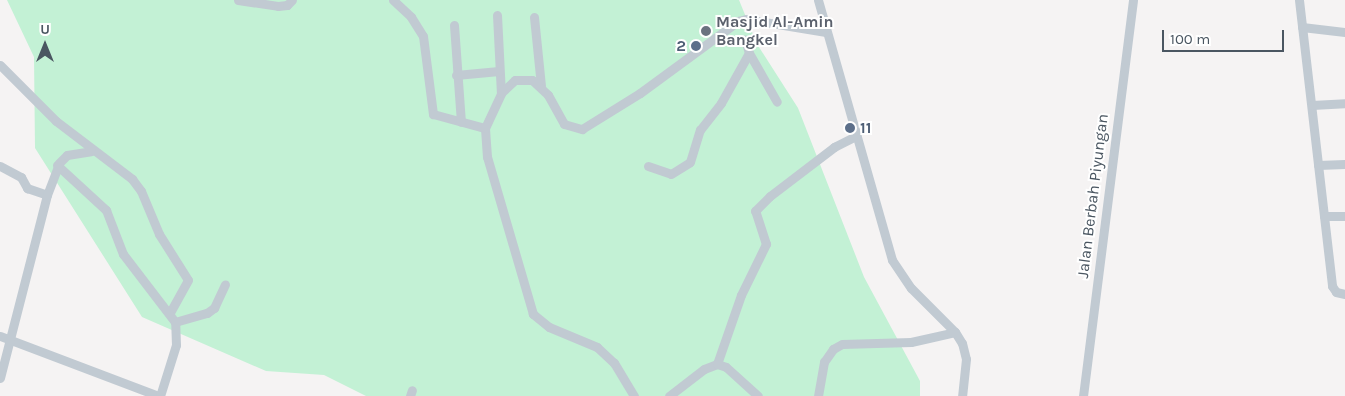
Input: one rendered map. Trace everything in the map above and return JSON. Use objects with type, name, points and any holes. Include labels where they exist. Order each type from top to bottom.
[{"type":"street","points":[[238,0],[278,6],[287,5],[292,0]]},
{"type":"street","points":[[393,0],[411,18],[423,36],[431,111],[436,117],[486,128]]},
{"type":"street","points":[[818,0],[892,260],[911,288],[956,332],[966,359],[962,396]]},
{"type":"street","name":"Jalan Berbah Piyungan","points":[[1083,396],[1133,0]]},
{"type":"street","points":[[1299,0],[1332,286],[1336,292],[1345,294]]},
{"type":"street","points":[[496,15],[501,93]]},
{"type":"street","points":[[534,17],[541,86],[564,124],[582,129],[640,93],[738,21],[746,19],[826,32]]},
{"type":"street","points":[[454,25],[456,75],[461,122]]},
{"type":"street","points":[[1302,27],[1345,32]]},
{"type":"street","points":[[745,40],[749,52],[777,102]]},
{"type":"street","points":[[648,166],[671,174],[690,162],[700,130],[721,103],[749,52]]},
{"type":"street","points":[[0,65],[91,151],[132,180],[141,191],[160,234],[188,280],[170,313]]},
{"type":"street","points":[[456,75],[499,71]]},
{"type":"street","points":[[541,86],[524,78],[508,84],[501,93],[486,128],[492,182],[534,314],[549,327],[597,347],[614,363],[634,396]]},
{"type":"street","points":[[1312,105],[1345,103]]},
{"type":"street","points":[[808,159],[821,148],[855,134]]},
{"type":"street","points":[[717,364],[741,295],[766,244],[755,212],[770,196],[828,151],[855,134]]},
{"type":"street","points":[[0,378],[47,195],[57,165],[67,155],[91,151]]},
{"type":"street","points":[[1318,165],[1345,164]]},
{"type":"street","points":[[0,336],[159,396],[176,344],[175,322],[123,254],[106,210],[57,165]]},
{"type":"street","points":[[0,166],[21,177],[27,188],[47,195]]},
{"type":"street","points":[[1324,216],[1345,216]]},
{"type":"street","points":[[175,322],[206,313],[214,308],[225,284]]},
{"type":"street","points":[[818,396],[824,362],[833,349],[842,344],[911,342],[956,332]]},
{"type":"street","points":[[669,396],[704,369],[717,364],[726,367],[758,396]]},
{"type":"green space","points":[[7,0],[739,0],[757,44],[798,108],[864,277],[920,381],[920,396],[366,396],[324,375],[266,371],[142,317],[35,148],[34,57]]},
{"type":"place","name":"Masjid Al-Amin Bangkel","points":[[706,31]]},
{"type":"place","name":"2","points":[[696,46]]},
{"type":"place","name":"11","points":[[850,128]]}]
